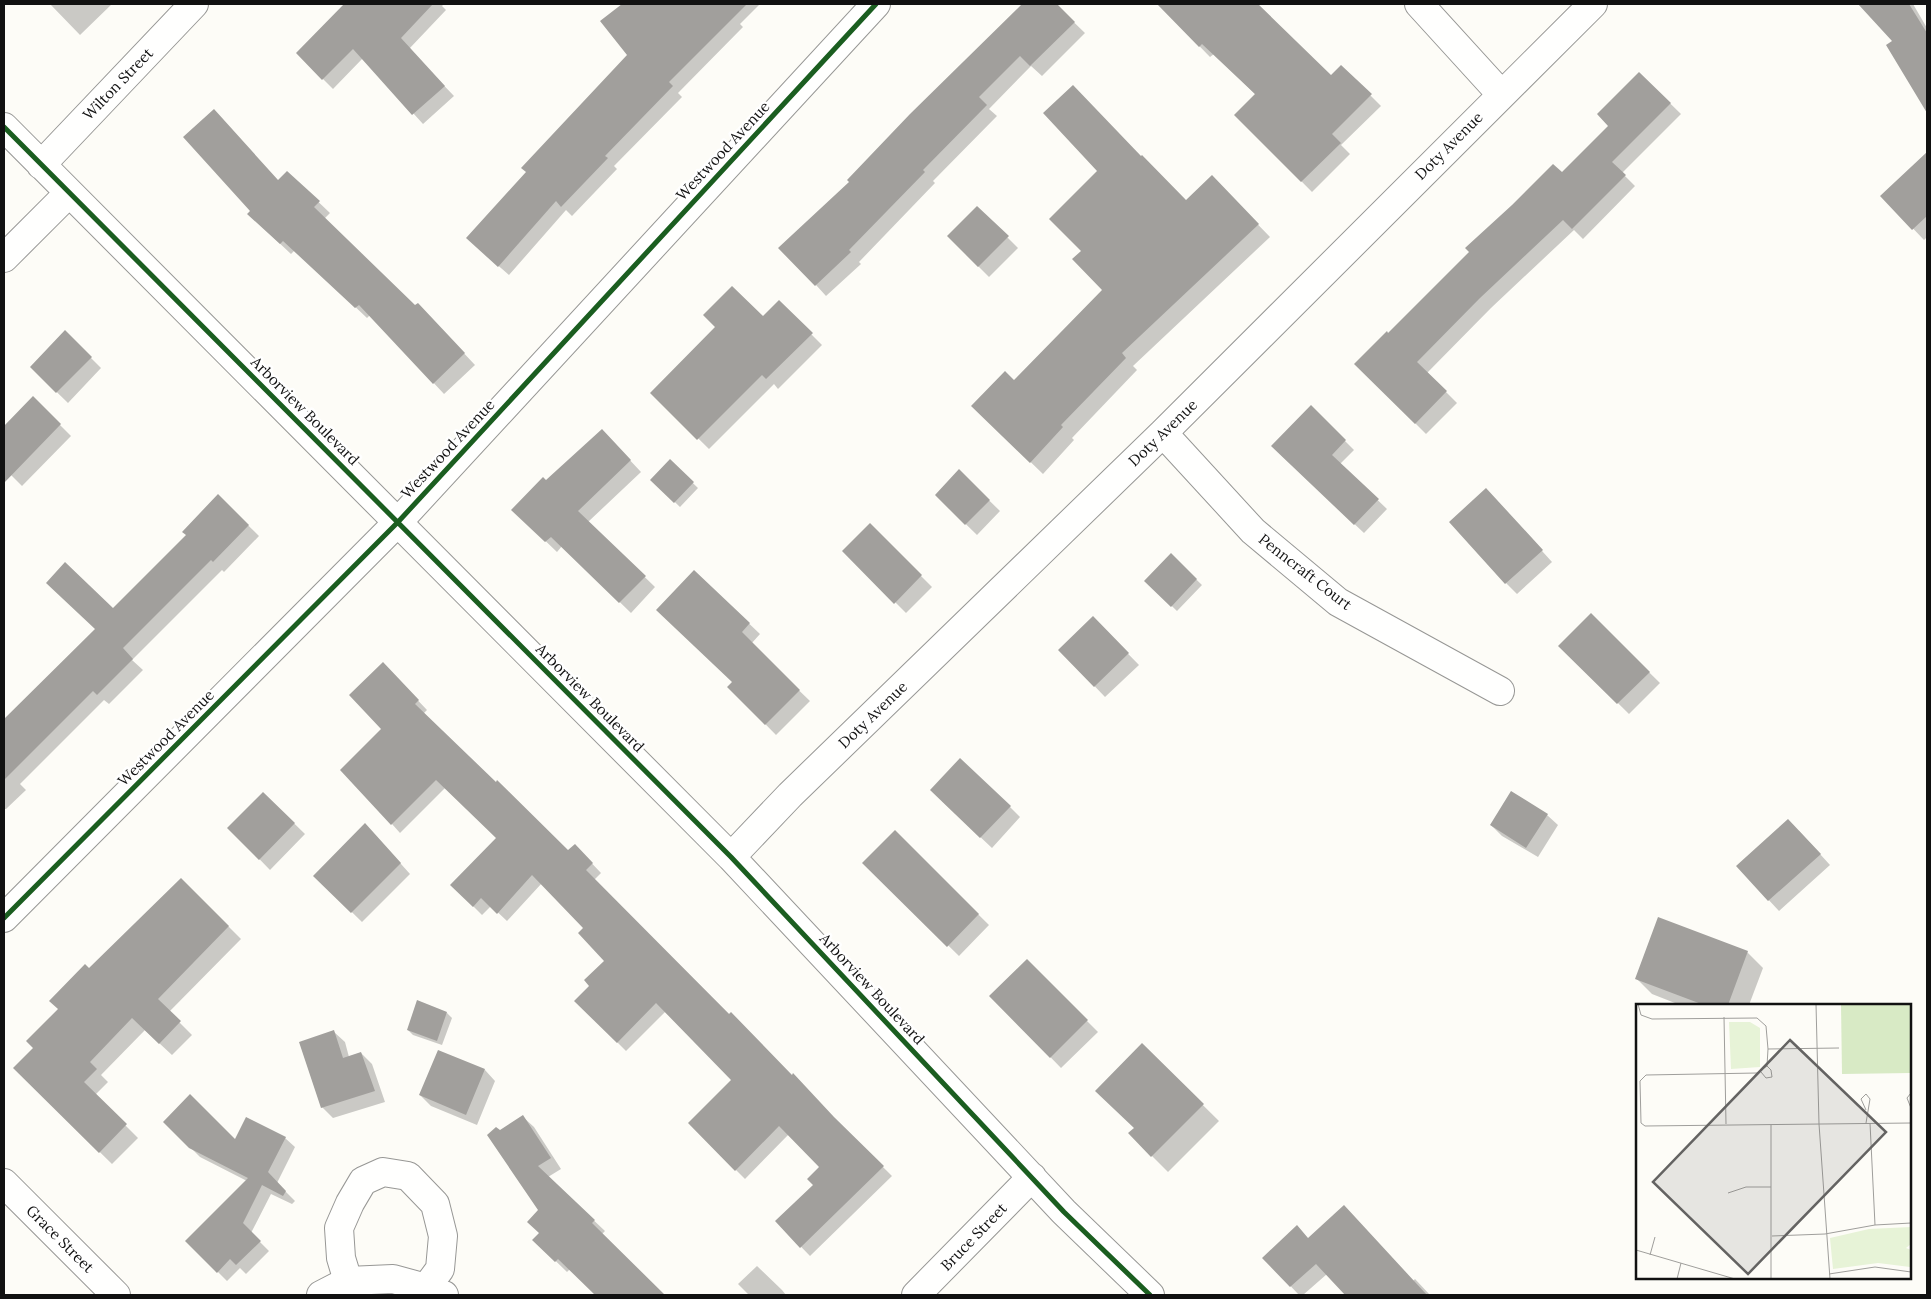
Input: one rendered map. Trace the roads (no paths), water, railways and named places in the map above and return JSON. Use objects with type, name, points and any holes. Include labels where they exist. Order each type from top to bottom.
[{"type":"street","name":"Wilton Street","points":[[41,165],[194,4]]},
{"type":"street","name":"Westwood Avenue","points":[[4,918],[398,522],[876,4]]},
{"type":"street","points":[[1420,4],[1501,94]]},
{"type":"street","name":"Doty Avenue","points":[[730,857],[790,794],[1164,433],[1592,4]]},
{"type":"street","name":"Arborview Boulevard","points":[[4,127],[730,857],[1064,1212],[1150,1295]]},
{"type":"street","points":[[4,258],[69,193]]},
{"type":"street","name":"Penncraft Court","points":[[1164,433],[1253,531],[1338,602],[1500,691]]},
{"type":"street","points":[[321,1295],[348,1282],[393,1279],[435,1291],[440,1268],[443,1236],[435,1204],[408,1176],[383,1172],[363,1181],[350,1203],[338,1228],[341,1258],[348,1282]]},
{"type":"street","name":"Bruce Street","points":[[916,1295],[1032,1178]]},
{"type":"street","name":"Grace Street","points":[[4,1184],[116,1295]]}]
